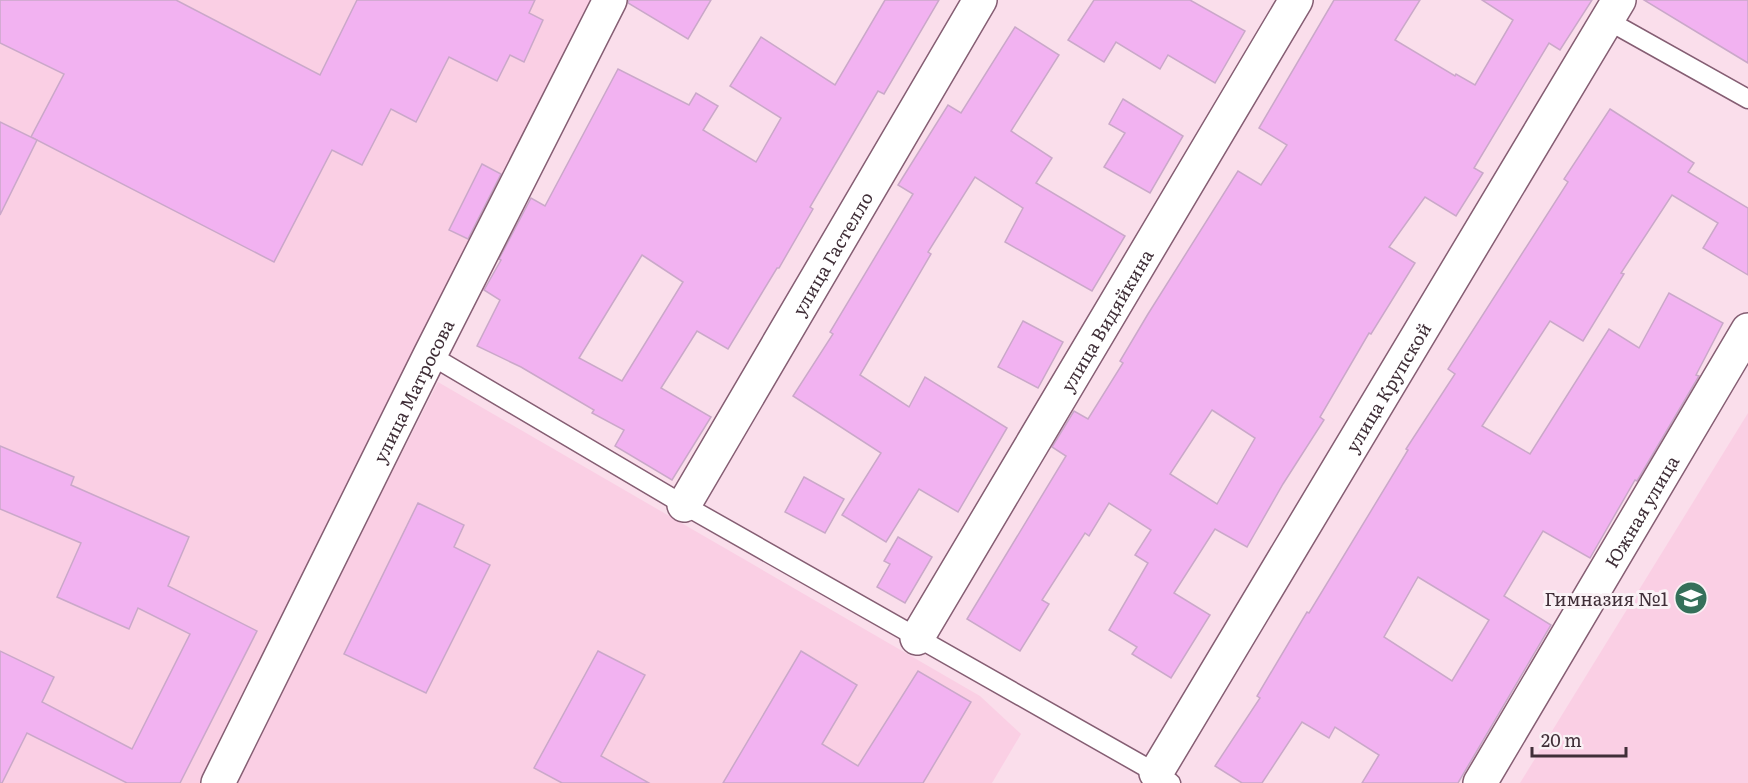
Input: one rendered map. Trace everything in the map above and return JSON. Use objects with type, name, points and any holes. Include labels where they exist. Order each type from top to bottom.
[{"type":"street","name":"улица Матросова","points":[[219,783],[430,355],[610,0]]},
{"type":"street","name":"улица Гастелло","points":[[684,505],[980,0]]},
{"type":"street","name":"улица Видяйкина","points":[[917,639],[1296,0]]},
{"type":"street","name":"улица Крупской","points":[[1164,778],[1613,10]]},
{"type":"street","name":"Южная улица","points":[[1480,783],[1748,330]]},
{"type":"lane","points":[[1613,10],[1748,99]]},
{"type":"lane","points":[[430,355],[684,505],[1164,778]]},
{"type":"shaded area","points":[[0,0],[603,0],[212,783],[0,783]]},
{"type":"shaded area","points":[[438,382],[980,696],[1021,734],[992,783],[236,783]]},
{"type":"shaded area","name":"Гимназия №1","points":[[1748,413],[1748,783],[1520,783]]},
{"type":"building","points":[[0,0],[176,0],[320,75],[357,0],[535,0],[529,13],[543,20],[524,62],[510,55],[497,81],[449,57],[416,122],[391,109],[362,165],[332,150],[274,262],[31,137],[64,74],[0,43]]},
{"type":"building","points":[[629,0],[711,0],[688,39],[628,3]]},
{"type":"building","points":[[885,0],[939,0],[884,94],[878,91],[810,207],[813,209],[779,268],[728,349],[697,331],[661,388],[711,417],[672,480],[615,446],[624,430],[592,413],[594,410],[521,367],[477,346],[500,300],[484,290],[501,260],[499,259],[531,198],[545,206],[618,69],[689,105],[696,93],[718,106],[703,130],[756,162],[781,118],[730,86],[761,37],[835,85]],"holes":[[[642,255],[683,282],[622,381],[579,358]]]},
{"type":"building","points":[[1094,0],[1190,0],[1245,31],[1215,83],[1168,55],[1160,69],[1116,42],[1104,62],[1068,40]]},
{"type":"building","points":[[1334,0],[1420,0],[1395,40],[1455,76],[1456,74],[1475,85],[1513,20],[1482,0],[1592,0],[1560,50],[1549,43],[1474,168],[1483,173],[1456,216],[1425,197],[1389,247],[1415,263],[1371,334],[1369,333],[1320,417],[1324,420],[1283,484],[1247,547],[1215,529],[1174,593],[1210,615],[1171,678],[1132,654],[1137,647],[1109,630],[1148,563],[1135,555],[1151,530],[1109,503],[1089,536],[1085,533],[1042,600],[1049,604],[1020,651],[967,619],[1066,456],[1052,447],[1074,411],[1088,419],[1123,363],[1120,361],[1148,314],[1238,171],[1261,185],[1287,145],[1259,128]],"holes":[[[1212,410],[1255,438],[1217,504],[1170,474]]]},
{"type":"building","points":[[1644,0],[1748,0],[1748,63],[1705,37]]},
{"type":"building","points":[[1015,27],[1059,55],[1011,131],[1052,158],[1036,183],[1125,236],[1092,291],[1005,242],[1023,208],[975,177],[928,252],[931,254],[860,375],[909,407],[925,377],[1007,428],[958,512],[919,489],[886,542],[842,515],[881,453],[793,396],[833,334],[830,332],[913,194],[898,185],[948,105],[961,113]]},
{"type":"building","points":[[1123,99],[1183,136],[1150,193],[1104,167],[1125,133],[1109,124]]},
{"type":"building","points":[[1610,109],[1694,163],[1688,172],[1748,208],[1748,275],[1703,248],[1718,223],[1672,195],[1621,273],[1624,274],[1583,341],[1550,321],[1482,426],[1530,454],[1609,329],[1639,348],[1669,293],[1723,323],[1696,375],[1699,376],[1590,558],[1543,531],[1504,596],[1551,625],[1458,783],[1362,783],[1379,755],[1335,727],[1329,738],[1302,722],[1262,783],[1242,783],[1215,766],[1260,698],[1257,696],[1307,612],[1309,613],[1408,450],[1406,449],[1455,374],[1448,369],[1568,182],[1564,179]],"holes":[[[1418,577],[1489,620],[1452,681],[1384,637]]]},
{"type":"building","points":[[0,122],[37,140],[0,215]]},
{"type":"building","points":[[482,164],[501,174],[468,239],[449,230]]},
{"type":"building","points":[[1023,321],[1063,342],[1038,388],[998,367]]},
{"type":"building","points":[[0,446],[74,477],[71,485],[189,537],[168,586],[257,631],[180,783],[127,783],[27,733],[0,783],[0,651],[54,677],[42,702],[132,749],[190,634],[138,608],[129,629],[57,597],[81,543],[0,509]]},
{"type":"building","points":[[804,477],[844,499],[825,533],[785,512]]},
{"type":"building","points":[[418,503],[464,525],[454,547],[490,565],[426,693],[344,654]]},
{"type":"building","points":[[898,537],[932,557],[905,603],[877,587],[890,564],[884,561]]},
{"type":"building","points":[[598,651],[645,675],[601,756],[649,783],[562,783],[534,768]]},
{"type":"building","points":[[801,651],[857,685],[822,744],[858,766],[918,671],[971,702],[923,783],[723,783]]},
{"type":"place","name":"Гимназия №1","points":[[1691,598]]}]
